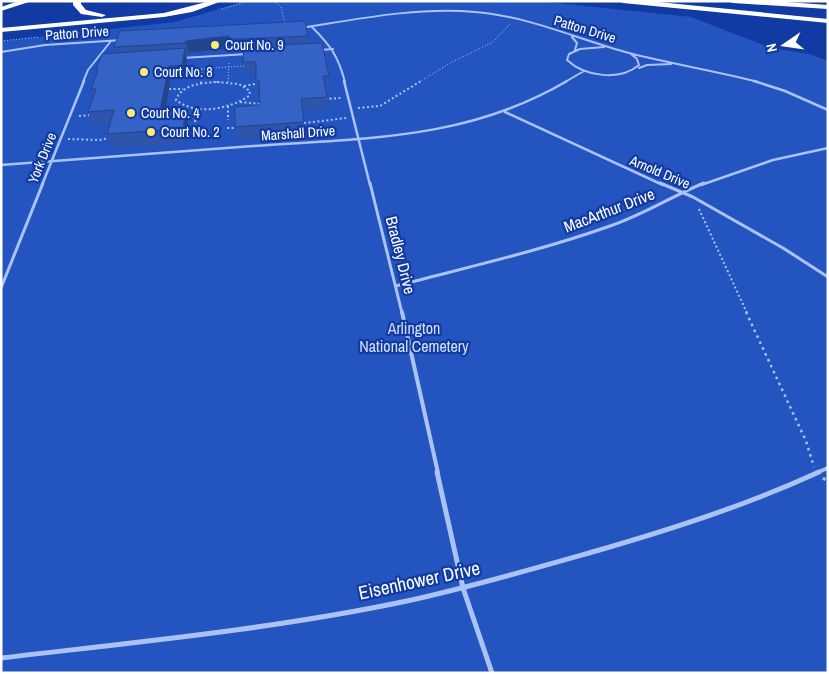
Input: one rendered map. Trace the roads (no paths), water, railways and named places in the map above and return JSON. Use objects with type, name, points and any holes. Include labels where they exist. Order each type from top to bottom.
[{"type":"highway","points":[[1,3],[9,1]]},
{"type":"highway","points":[[1,8],[28,1]]},
{"type":"highway","points":[[72,1],[74,10],[84,14],[105,18],[139,18]]},
{"type":"highway","points":[[77,1],[78,7],[84,12],[97,15],[123,16],[170,12],[209,1]]},
{"type":"highway","points":[[1,30],[139,18],[181,12],[218,1]]},
{"type":"highway","points":[[623,1],[828,16]]},
{"type":"highway","points":[[648,1],[828,16]]},
{"type":"highway","points":[[679,1],[828,16]]},
{"type":"highway","points":[[712,1],[828,16]]},
{"type":"highway","points":[[733,1],[828,7]]},
{"type":"highway","points":[[741,2],[780,1]]},
{"type":"lane","name":"Patton Drive","points":[[287,30],[382,14],[420,10],[460,11],[511,17],[610,48],[759,82],[802,97],[828,110]]},
{"type":"lane","name":"Bradley Drive","points":[[312,26],[333,48],[340,64],[396,286],[463,588],[492,673]]},
{"type":"lane","points":[[570,36],[577,43],[577,48],[567,57],[569,63],[584,71],[614,74],[625,73],[654,64],[688,66]]},
{"type":"lane","name":"Patton Drive","points":[[1,52],[45,45],[130,40]]},
{"type":"lane","name":"York Drive","points":[[1,288],[93,63],[104,52],[111,41]]},
{"type":"lane","points":[[313,50],[333,48]]},
{"type":"lane","points":[[572,52],[586,48],[610,48]]},
{"type":"lane","points":[[630,53],[639,62],[637,69]]},
{"type":"lane","points":[[176,58],[252,54]]},
{"type":"lane","points":[[93,63],[99,62]]},
{"type":"lane","name":"Marshall Drive","points":[[1,165],[358,138],[436,130],[505,112],[534,100],[584,71]]},
{"type":"lane","name":"Arnold Drive","points":[[505,112],[693,197],[783,248],[828,277]]},
{"type":"lane","name":"MacArthur Drive","points":[[396,286],[557,244],[641,215],[681,193],[757,165],[828,148]]},
{"type":"lane","name":"Eisenhower Drive","points":[[1,658],[242,628],[378,606],[463,588],[667,531],[779,491],[828,468]]},
{"type":"place","name":"Court No. 9","points":[[215,45]]},
{"type":"place","name":"Court No. 8","points":[[144,72]]},
{"type":"place","name":"Court No. 4","points":[[131,113]]},
{"type":"place","name":"Court No. 2","points":[[151,132]]},
{"type":"park label","name":"Arlington National Cemetery","points":[[414,337]]}]
